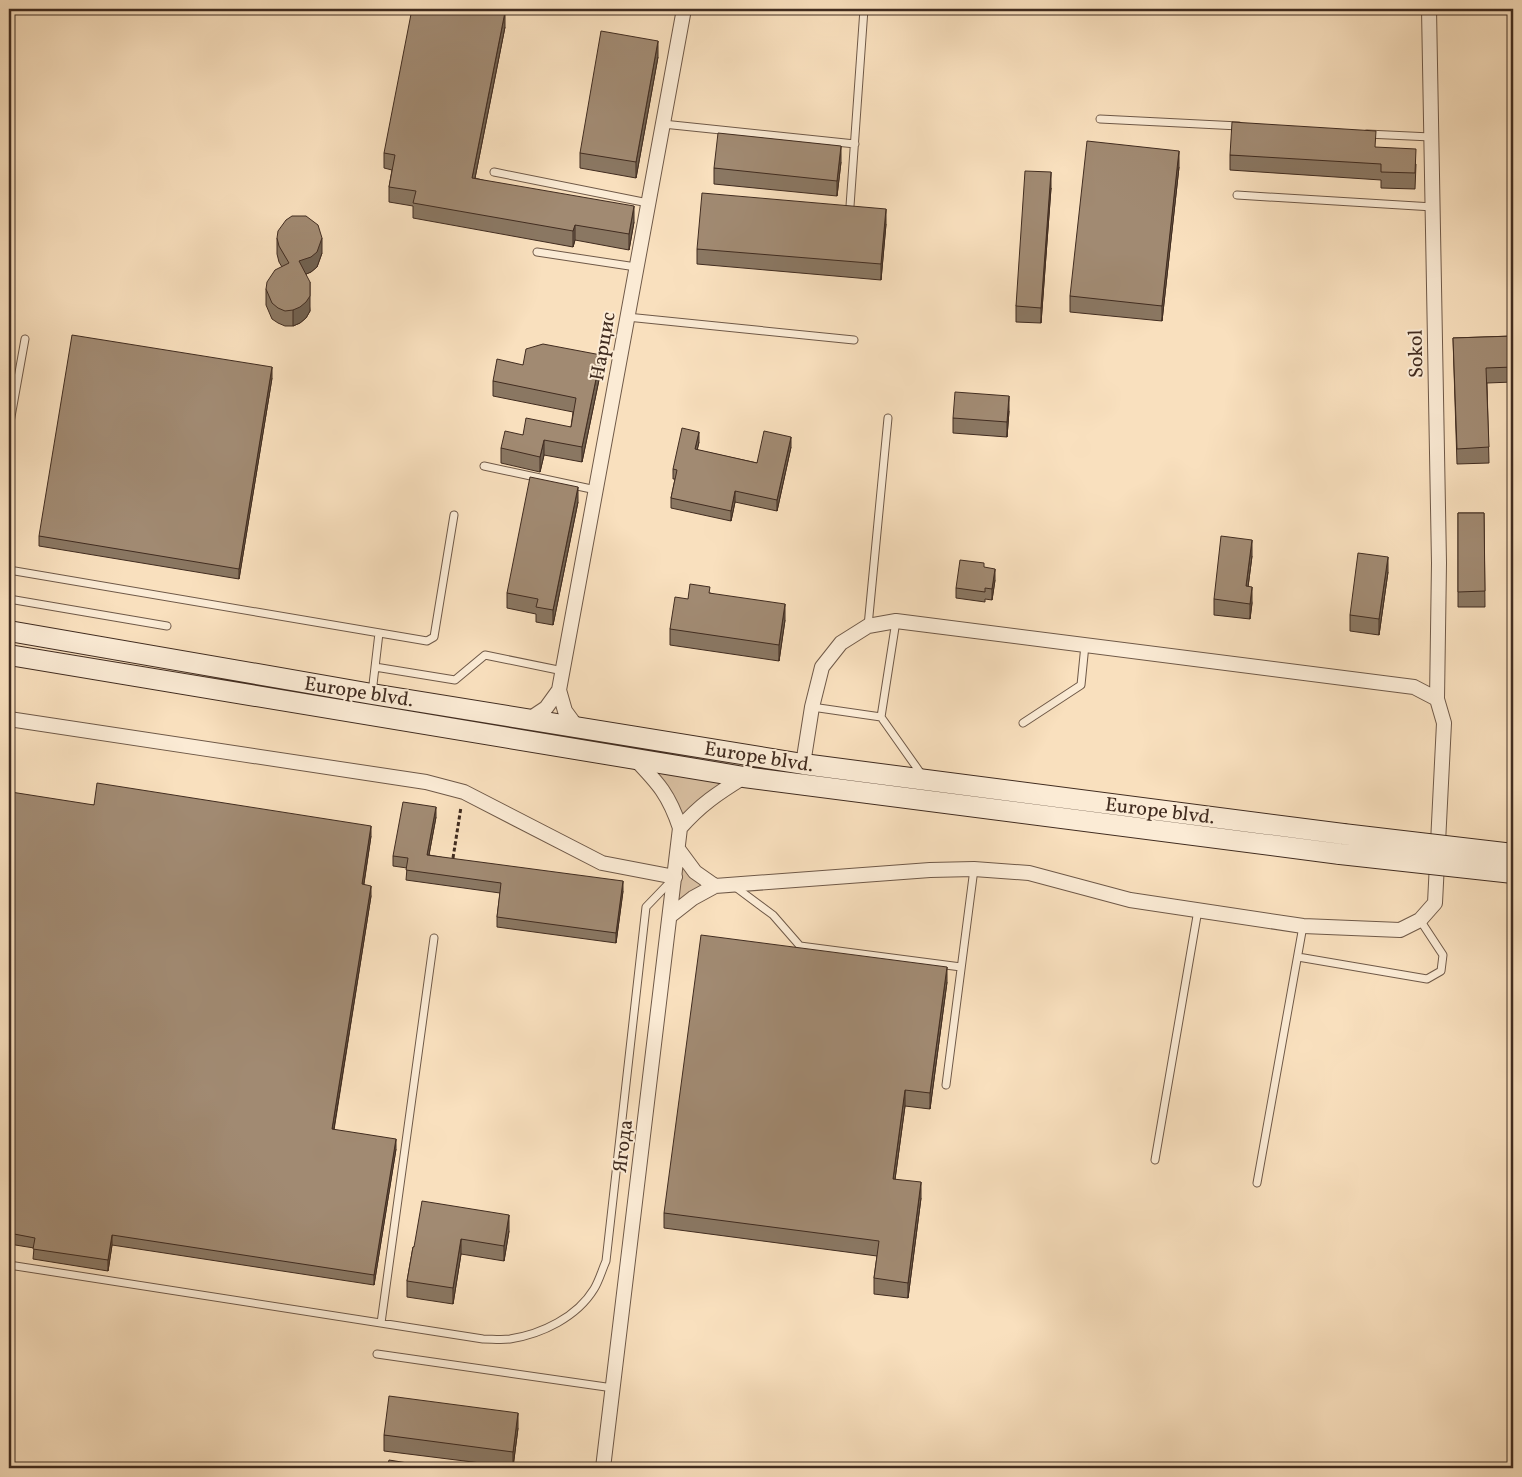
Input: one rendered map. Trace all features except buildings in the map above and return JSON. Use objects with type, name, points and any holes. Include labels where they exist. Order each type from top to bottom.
[{"type":"main road","name":"Europe blvd.","points":[[9,631],[372,694],[531,718],[803,764],[1343,834],[1513,854]]},
{"type":"main road","name":"Europe blvd.","points":[[9,655],[744,777],[1340,854],[1513,874]]},
{"type":"street","name":"Нарцис","points":[[559,690],[684,9]]},
{"type":"street","name":"Sokol","points":[[1420,920],[1434,903],[1444,723],[1437,699],[1439,563],[1429,9]]},
{"type":"street","points":[[803,764],[812,707],[822,667],[841,643],[868,626],[896,621],[1414,687],[1437,699]]},
{"type":"street","points":[[531,718],[546,708],[559,690]]},
{"type":"street","points":[[559,690],[565,711],[576,726]]},
{"type":"street","points":[[9,719],[426,782],[464,792],[602,863],[675,877]]},
{"type":"street","points":[[635,759],[658,783],[672,806],[680,828],[693,813],[712,797],[744,777]]},
{"type":"street","name":"Ягода","points":[[603,1468],[680,828]]},
{"type":"street","points":[[678,849],[695,872],[715,886]]},
{"type":"street","points":[[670,916],[693,898],[715,886],[930,870],[974,869],[1029,873],[1130,900],[1303,926],[1400,930],[1420,920]]},
{"type":"lane","points":[[850,206],[864,9]]},
{"type":"lane","points":[[1100,119],[1247,127]]},
{"type":"lane","points":[[663,124],[855,144]]},
{"type":"lane","points":[[1354,133],[1431,137]]},
{"type":"lane","points":[[494,172],[648,203]]},
{"type":"lane","points":[[1237,195],[1433,207]]},
{"type":"lane","points":[[537,252],[636,267]]},
{"type":"lane","points":[[627,317],[854,340]]},
{"type":"lane","points":[[9,428],[25,339]]},
{"type":"lane","points":[[868,626],[888,418]]},
{"type":"lane","points":[[484,466],[596,490]]},
{"type":"lane","points":[[9,570],[428,641],[434,637],[454,514]]},
{"type":"lane","points":[[9,600],[167,626]]},
{"type":"lane","points":[[896,621],[881,717],[925,780]]},
{"type":"lane","points":[[372,694],[379,633]]},
{"type":"lane","points":[[1023,722],[1081,685],[1085,645]]},
{"type":"lane","points":[[375,667],[455,680],[485,655],[562,671]]},
{"type":"lane","points":[[812,707],[881,717]]},
{"type":"lane","points":[[946,1085],[974,869]]},
{"type":"lane","points":[[9,1265],[483,1339],[510,1339],[536,1332],[559,1322],[578,1308],[594,1290],[606,1261],[646,907],[675,877]]},
{"type":"lane","points":[[733,885],[773,915],[800,946],[961,967]]},
{"type":"lane","points":[[1155,1160],[1198,910]]},
{"type":"lane","points":[[1298,957],[1427,979],[1441,971],[1443,955],[1420,920]]},
{"type":"lane","points":[[1257,1183],[1303,926]]},
{"type":"lane","points":[[381,1323],[434,938]]},
{"type":"lane","points":[[378,1354],[613,1388]]},
{"type":"path","points":[[453,858],[464,792]]},
{"type":"shaded area","points":[[635,759],[744,777],[680,828]]},
{"type":"shaded area","points":[[678,849],[715,886],[670,916]]}]
